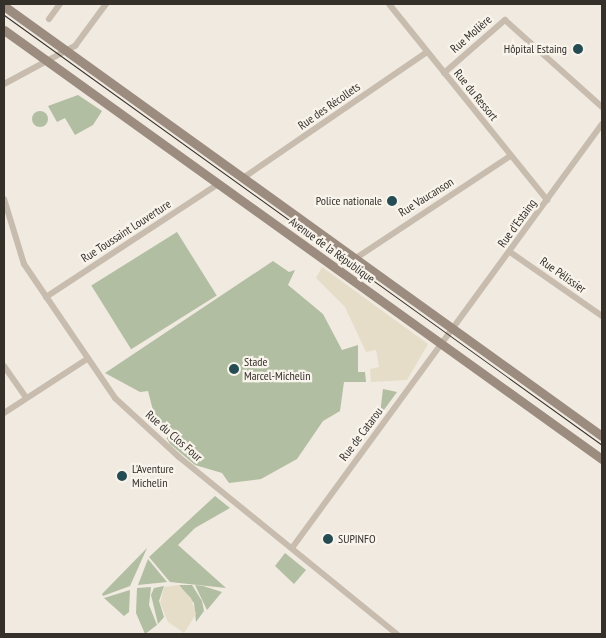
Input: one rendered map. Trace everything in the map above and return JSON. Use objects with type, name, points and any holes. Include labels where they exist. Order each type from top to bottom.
[{"type":"main road","name":"Avenue de la République","points":[[4,6],[356,258],[451,332],[602,436]]},
{"type":"main road","name":"Avenue de la République","points":[[4,30],[602,459]]},
{"type":"street","points":[[49,19],[60,4]]},
{"type":"street","points":[[4,84],[66,52],[106,4]]},
{"type":"street","name":"Rue du Ressort","points":[[388,4],[510,156],[548,200]]},
{"type":"street","name":"Rue Molière","points":[[444,73],[505,20],[602,107]]},
{"type":"street","name":"Rue des Récollets","points":[[243,178],[426,52]]},
{"type":"street","name":"Rue d'Estaing","points":[[451,332],[602,124]]},
{"type":"street","name":"Rue Vaucanson","points":[[356,258],[510,156]]},
{"type":"street","name":"Rue Toussaint Louverture","points":[[46,297],[218,184]]},
{"type":"street","name":"Rue du Clos Four","points":[[4,199],[14,240],[46,297],[115,398],[172,451],[397,634]]},
{"type":"street","name":"Rue Pélissier","points":[[510,252],[602,316]]},
{"type":"street","name":"Rue de Catarou","points":[[292,548],[451,332]]},
{"type":"street","points":[[4,413],[87,359]]},
{"type":"street","points":[[4,366],[26,398]]},
{"type":"green space","points":[[78,95],[102,111],[93,125],[75,135],[65,118],[57,122],[48,106]]},
{"type":"green space","points":[[37,111],[43,111],[48,116],[46,125],[37,127],[32,122],[32,116]]},
{"type":"green space","points":[[177,232],[217,296],[131,349],[91,286]]},
{"type":"green space","name":"Stade Marcel-Michelin","points":[[273,261],[289,272],[295,270],[288,285],[323,314],[342,350],[358,345],[358,372],[365,372],[366,382],[344,382],[340,411],[323,421],[297,459],[261,479],[229,483],[222,473],[195,465],[170,444],[155,418],[148,391],[140,392],[105,373]]},
{"type":"green space","points":[[383,389],[397,392],[380,414]]},
{"type":"green space","points":[[215,496],[230,508],[195,528],[178,545],[226,588],[170,582],[149,557]]},
{"type":"green space","points":[[147,548],[130,586],[103,596],[102,594]]},
{"type":"green space","points":[[285,553],[306,570],[294,584],[275,566]]},
{"type":"green space","points":[[148,559],[167,582],[138,585]]},
{"type":"green space","points":[[179,585],[192,585],[202,601],[204,611],[196,622],[194,603]]},
{"type":"green space","points":[[195,585],[203,586],[222,592],[207,610]]},
{"type":"green space","points":[[164,586],[159,601],[164,617],[158,624],[151,595],[154,588]]},
{"type":"green space","points":[[151,587],[149,605],[157,625],[145,634],[136,613],[137,588]]},
{"type":"green space","points":[[130,590],[129,612],[124,616],[104,598]]},
{"type":"shaded area","points":[[322,267],[428,344],[407,380],[371,382],[370,369],[379,367],[376,350],[366,352],[345,307],[316,278]]},
{"type":"shaded area","points":[[178,585],[191,598],[196,614],[184,633],[168,622],[160,603],[164,587]]},
{"type":"tram line","points":[[4,15],[602,445]]},
{"type":"place","name":"Hôpital Estaing","points":[[578,49]]},
{"type":"place","name":"Police nationale","points":[[392,201]]},
{"type":"place","name":"Stade Marcel-Michelin","points":[[234,369]]},
{"type":"place","name":"L'Aventure Michelin","points":[[122,476]]},
{"type":"place","name":"SUPINFO","points":[[328,539]]}]
